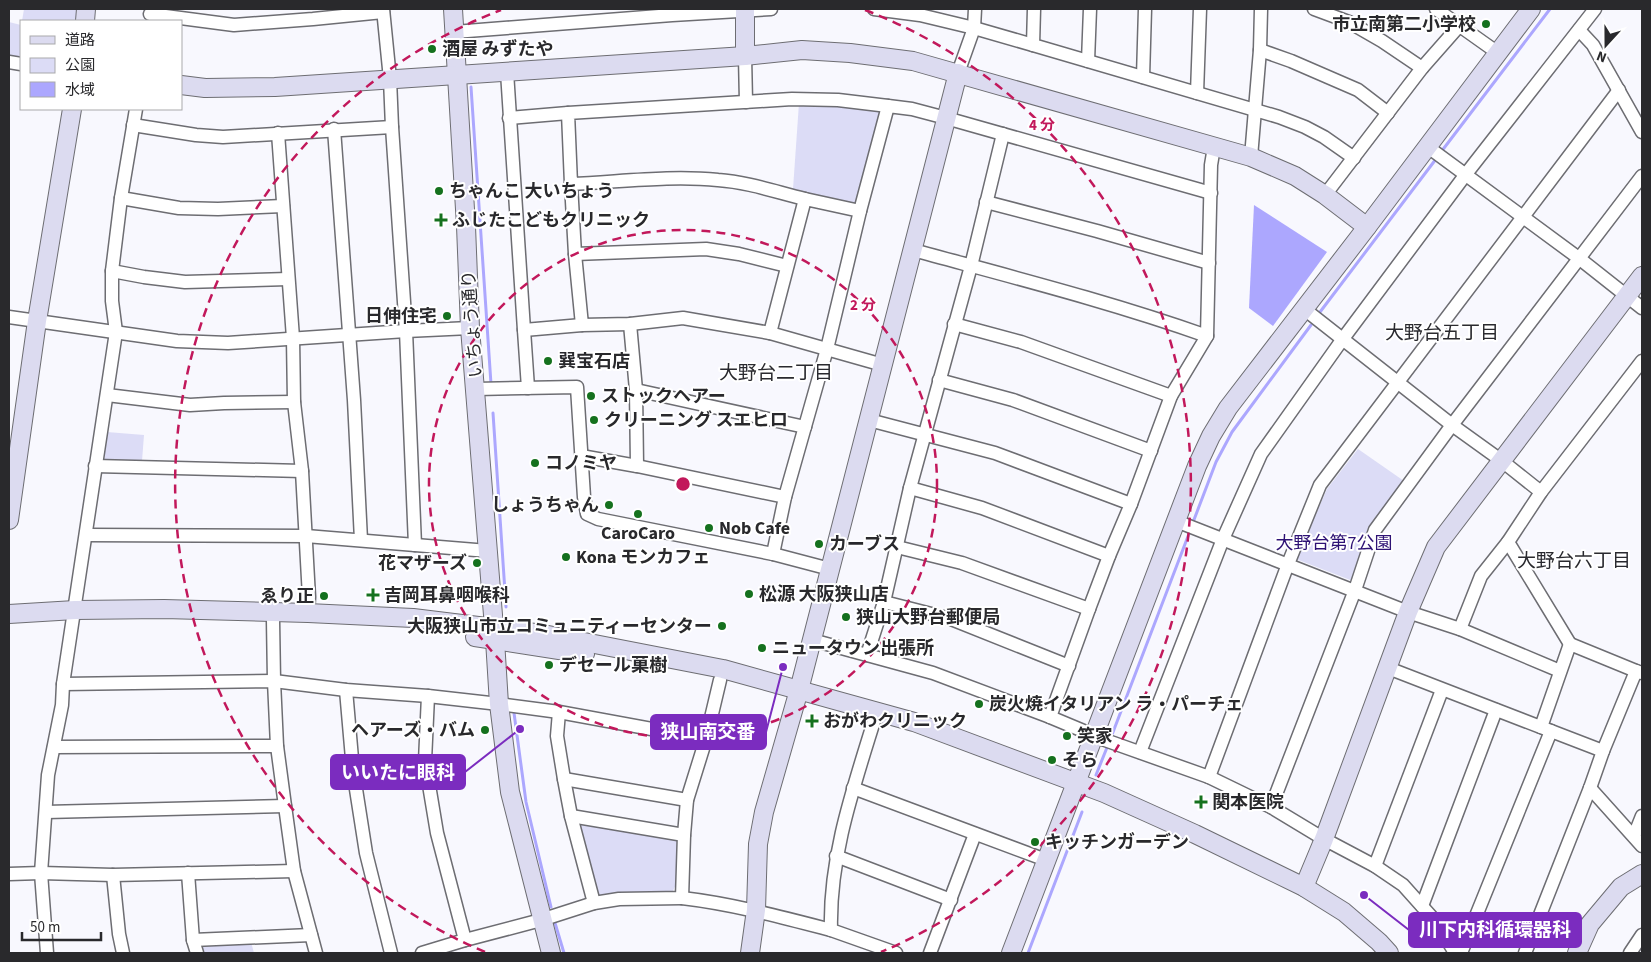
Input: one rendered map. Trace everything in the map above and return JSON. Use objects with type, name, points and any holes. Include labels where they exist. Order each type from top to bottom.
[{"type":"street","name":"いちょう通り","points":[[453,9],[470,328],[499,704],[510,792],[541,920],[551,953]]},
{"type":"street","points":[[454,32],[672,12],[771,9]]},
{"type":"street","points":[[874,9],[920,12],[1256,112],[1279,117],[1324,137],[1354,158]]},
{"type":"street","points":[[750,953],[756,910],[758,844],[764,812],[798,695],[958,73],[974,28],[975,9]]},
{"type":"street","points":[[1033,45],[1034,9]]},
{"type":"street","points":[[1088,61],[1090,9]]},
{"type":"street","points":[[1143,77],[1145,9]]},
{"type":"street","points":[[1197,93],[1200,9]]},
{"type":"street","points":[[1251,157],[1256,112],[1261,9]]},
{"type":"street","points":[[1314,9],[1349,22],[1382,41],[1422,68]]},
{"type":"street","points":[[1436,9],[1498,52]]},
{"type":"street","points":[[1011,953],[1074,786],[1105,740],[1185,525],[1211,436],[1228,408],[1531,9]]},
{"type":"street","points":[[1140,752],[1223,539],[1261,454],[1342,340],[1466,174],[1595,9]]},
{"type":"street","points":[[745,10],[746,102]]},
{"type":"street","points":[[150,15],[234,25],[383,11],[390,79],[406,331],[415,544]]},
{"type":"street","points":[[1325,195],[1422,68],[1459,26]]},
{"type":"street","points":[[1579,30],[1593,45],[1642,132]]},
{"type":"street","points":[[182,85],[205,88],[275,87],[745,56],[802,50],[850,53],[913,61],[1251,157],[1295,176],[1325,195],[1367,227]]},
{"type":"street","points":[[1260,50],[1292,61],[1358,90],[1388,113]]},
{"type":"street","points":[[507,72],[528,388]]},
{"type":"street","points":[[1209,777],[1288,564],[1320,485],[1620,90]]},
{"type":"street","points":[[509,118],[792,99],[838,100],[912,109],[1211,193]]},
{"type":"street","points":[[773,554],[785,497],[827,349],[860,211],[888,106]]},
{"type":"street","points":[[9,520],[37,321],[72,110]]},
{"type":"street","points":[[47,953],[41,873],[48,775],[62,705],[63,684],[116,332],[112,301],[112,271],[121,198],[136,110]]},
{"type":"street","points":[[568,113],[575,254],[582,325]]},
{"type":"street","points":[[133,125],[196,136],[214,137],[392,127]]},
{"type":"street","points":[[334,130],[350,335],[361,540]]},
{"type":"street","points":[[278,133],[292,338],[294,402],[302,471],[309,597],[308,613]]},
{"type":"street","points":[[868,655],[884,602],[910,488],[971,266],[1003,134]]},
{"type":"street","points":[[1428,146],[1580,259],[1642,308]]},
{"type":"street","points":[[1050,716],[1171,396],[1207,336],[1211,165],[1214,147]]},
{"type":"street","points":[[1272,807],[1355,590],[1374,530],[1642,176]]},
{"type":"street","points":[[571,184],[686,178],[718,180],[741,183],[860,211]]},
{"type":"street","points":[[121,198],[179,208],[218,209],[283,206]]},
{"type":"street","points":[[770,333],[805,199]]},
{"type":"street","points":[[986,202],[1209,263]]},
{"type":"street","points":[[575,254],[706,249],[739,254],[787,266]]},
{"type":"street","points":[[913,250],[1084,296],[1207,336]]},
{"type":"street","points":[[112,271],[185,282],[288,278]]},
{"type":"street","points":[[1304,887],[1324,839],[1408,612],[1436,547],[1642,276]]},
{"type":"street","points":[[1303,308],[1541,492]]},
{"type":"street","points":[[9,317],[177,341],[228,342],[470,328]]},
{"type":"street","points":[[524,330],[582,325],[630,324],[682,318],[770,333],[883,365]]},
{"type":"street","points":[[630,324],[636,390],[637,466]]},
{"type":"street","points":[[954,324],[1021,342],[1171,396]]},
{"type":"street","points":[[1460,629],[1481,576],[1508,542],[1541,492],[1642,361]]},
{"type":"street","points":[[939,380],[1013,400],[1151,451]]},
{"type":"street","points":[[476,389],[576,387],[584,497],[587,514],[598,519],[773,554],[830,569]]},
{"type":"street","points":[[636,390],[804,427]]},
{"type":"street","points":[[107,395],[190,406],[224,403],[294,402]]},
{"type":"street","points":[[868,420],[995,453],[1131,504]]},
{"type":"street","points":[[581,456],[785,497]]},
{"type":"street","points":[[95,466],[302,471]]},
{"type":"street","points":[[910,488],[982,508],[1109,556]]},
{"type":"street","points":[[1185,525],[1408,612],[1460,629],[1560,671]]},
{"type":"street","points":[[86,535],[306,536],[488,551]]},
{"type":"street","points":[[1508,542],[1570,644],[1639,672],[1603,751],[1525,953]]},
{"type":"street","points":[[898,547],[962,563],[1089,610]]},
{"type":"street","points":[[884,602],[951,619],[1069,666]]},
{"type":"street","points":[[9,625],[74,616],[164,609],[413,618],[495,633],[584,654],[798,695],[914,722],[1195,834],[1304,887],[1344,912],[1389,953]]},
{"type":"street","points":[[9,614],[310,621],[495,633],[543,634],[723,669],[874,721],[1074,786],[1234,862],[1301,897],[1334,918],[1372,953]]},
{"type":"street","points":[[273,620],[277,746],[294,872],[316,953]]},
{"type":"street","points":[[812,640],[933,673],[1050,716],[1105,740],[1209,777],[1272,807],[1324,839],[1375,866],[1403,885],[1437,923],[1454,953]]},
{"type":"street","points":[[1461,953],[1546,729],[1560,671],[1570,644]]},
{"type":"street","points":[[1388,668],[1603,751]]},
{"type":"street","points":[[682,898],[687,800],[706,739],[720,680]]},
{"type":"street","points":[[63,684],[274,681],[346,690],[428,696],[559,712],[706,739]]},
{"type":"street","points":[[346,690],[353,770],[366,853],[391,953]]},
{"type":"street","points":[[1375,866],[1442,690]]},
{"type":"street","points":[[428,696],[425,761],[437,833],[465,940]]},
{"type":"street","points":[[1422,906],[1496,710]]},
{"type":"street","points":[[559,712],[557,736],[564,779],[571,816],[594,903]]},
{"type":"street","points":[[831,930],[830,909],[836,856],[853,788],[874,721]]},
{"type":"street","points":[[54,747],[277,746]]},
{"type":"street","points":[[564,779],[687,800]]},
{"type":"street","points":[[853,788],[1046,860]]},
{"type":"street","points":[[1590,788],[1638,841]]},
{"type":"street","points":[[46,812],[285,806]]},
{"type":"street","points":[[571,816],[684,835]]},
{"type":"street","points":[[1638,841],[1642,816]]},
{"type":"street","points":[[930,953],[975,834]]},
{"type":"street","points":[[836,856],[951,900]]},
{"type":"street","points":[[9,874],[294,872]]},
{"type":"street","points":[[188,873],[193,940],[197,953]]},
{"type":"street","points":[[113,874],[119,934],[123,953]]},
{"type":"street","points":[[1578,953],[1590,924],[1621,887],[1642,874]]},
{"type":"street","points":[[422,953],[541,920],[594,903],[619,899],[682,898],[717,902],[756,910],[831,930],[896,953]]},
{"type":"street","points":[[1630,953],[1642,935]]},
{"type":"street","points":[[193,940],[311,936]]},
{"type":"green space","points":[[24,9],[78,9],[77,20],[22,20]]},
{"type":"green space","points":[[9,22],[20,25],[20,60],[9,58]]},
{"type":"green space","points":[[799,103],[878,107],[882,114],[859,201],[852,205],[793,189]]},
{"type":"green space","points":[[107,432],[144,435],[142,461],[104,461]]},
{"type":"green space","name":"大野台第7公園","points":[[1358,449],[1404,481],[1369,527],[1353,581],[1296,559],[1327,489]]},
{"type":"green space","points":[[576,818],[679,837],[677,882],[672,893],[639,892],[601,897],[597,895]]},
{"type":"green space","points":[[251,942],[254,953],[199,953],[202,943]]},
{"type":"water","points":[[1254,205],[1327,252],[1273,326],[1249,308]]},
{"type":"waterway","points":[[1441,152],[1550,9]]},
{"type":"waterway","points":[[471,87],[491,384]]},
{"type":"waterway","points":[[1317,316],[1436,159]]},
{"type":"waterway","points":[[1192,525],[1216,462],[1232,432],[1311,325]]},
{"type":"waterway","points":[[493,413],[506,607]]},
{"type":"waterway","points":[[1110,740],[1190,531]]},
{"type":"waterway","points":[[514,713],[526,802],[551,907]]},
{"type":"waterway","points":[[1096,775],[1108,745]]},
{"type":"waterway","points":[[1028,953],[1082,812]]},
{"type":"waterway","points":[[555,923],[564,953]]},
{"type":"place","name":"市立南第二小学校","points":[[1486,24]]},
{"type":"place","name":"酒屋 みずたや","points":[[432,49]]},
{"type":"place","name":"ちゃんこ 大いちょう","points":[[439,191]]},
{"type":"place","name":"ふじたこどもクリニック","points":[[441,220]]},
{"type":"place","name":"日伸住宅","points":[[447,316]]},
{"type":"place","name":"巽宝石店","points":[[548,361]]},
{"type":"place","name":"ストックヘアー","points":[[591,396]]},
{"type":"place","name":"クリーニング スエヒロ","points":[[594,420]]},
{"type":"place","name":"コノミヤ","points":[[535,463]]},
{"type":"place","name":"しょうちゃん","points":[[609,505]]},
{"type":"place","name":"CaroCaro","points":[[638,514]]},
{"type":"place","name":"Nob Cafe","points":[[709,528]]},
{"type":"place","name":"カーブス","points":[[819,544]]},
{"type":"place","name":"Kona モンカフェ","points":[[566,557]]},
{"type":"place","name":"花マザーズ","points":[[477,563]]},
{"type":"place","name":"松源 大阪狭山店","points":[[749,594]]},
{"type":"place","name":"吉岡耳鼻咽喉科","points":[[373,595]]},
{"type":"place","name":"ゑり正","points":[[324,596]]},
{"type":"place","name":"狭山大野台郵便局","points":[[846,617]]},
{"type":"place","name":"大阪狭山市立コミュニティーセンター","points":[[722,626]]},
{"type":"place","name":"ニュータウン出張所","points":[[762,648]]},
{"type":"place","name":"デセール菓樹","points":[[549,665]]},
{"type":"place","name":"狭山南交番","points":[[783,667]]},
{"type":"place","name":"炭火焼イタリアン ラ・パーチェ","points":[[979,704]]},
{"type":"place","name":"おがわクリニック","points":[[812,721]]},
{"type":"place","name":"いいたに眼科","points":[[520,729]]},
{"type":"place","name":"ヘアーズ・バム","points":[[485,730]]},
{"type":"place","name":"笑家","points":[[1067,736]]},
{"type":"place","name":"そら","points":[[1052,760]]},
{"type":"place","name":"関本医院","points":[[1201,802]]},
{"type":"place","name":"キッチンガーデン","points":[[1035,842]]},
{"type":"place","name":"川下内科循環器科","points":[[1364,895]]},
{"type":"district","name":"大野台五丁目","points":[[1442,332]]},
{"type":"district","name":"大野台二丁目","points":[[776,372]]},
{"type":"district","name":"大野台六丁目","points":[[1574,560]]}]
